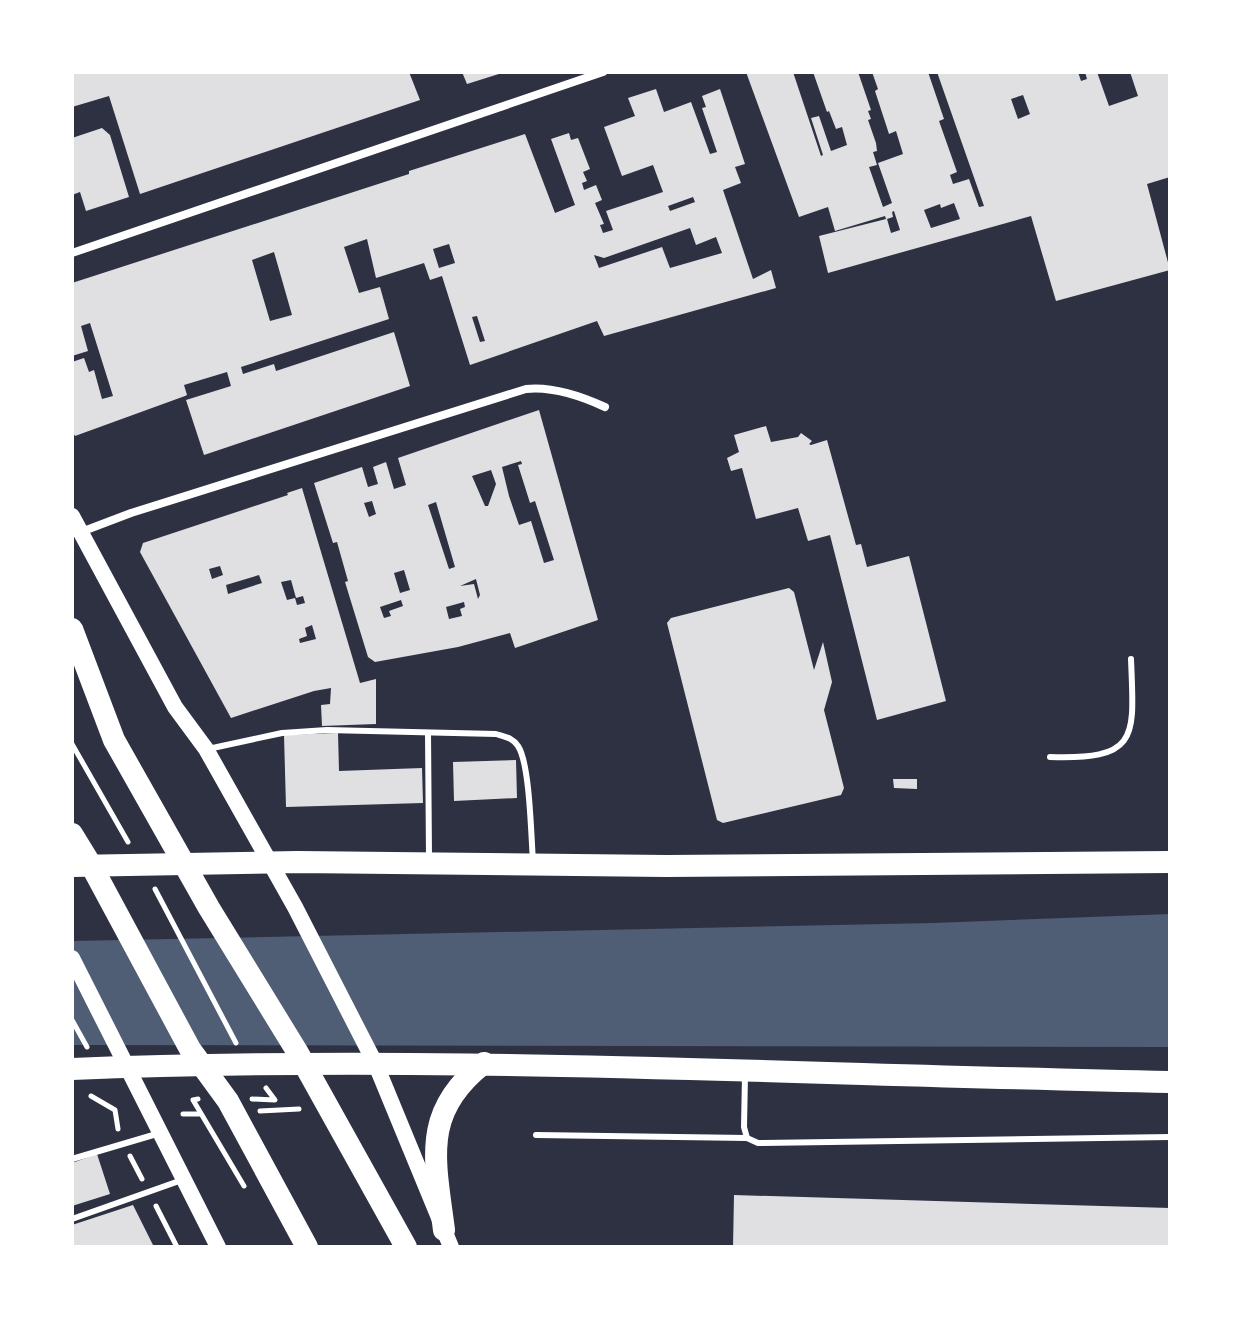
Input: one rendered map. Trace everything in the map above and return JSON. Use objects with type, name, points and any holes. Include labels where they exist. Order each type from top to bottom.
[{"type":"highway","points":[[72,629],[114,740],[209,908],[301,1058],[406,1247]]},
{"type":"highway","points":[[72,834],[82,865],[119,918],[196,1057],[228,1101],[307,1247]]},
{"type":"highway","points":[[82,865],[269,862],[841,866],[1170,862]]},
{"type":"highway","points":[[72,1069],[123,1058],[372,1057],[745,1072],[1170,1082]]},
{"type":"highway","points":[[448,1238],[438,1179],[437,1129],[453,1092],[484,1063]]},
{"type":"main road","points":[[72,516],[175,707],[206,749],[295,907],[372,1057],[448,1238]]},
{"type":"main road","points":[[72,958],[218,1247]]},
{"type":"street","points":[[72,253],[603,72]]},
{"type":"street","points":[[81,532],[131,513],[526,389],[579,396],[605,407]]},
{"type":"lane","points":[[1050,757],[1089,757],[1116,751],[1124,744],[1133,714],[1131,659]]},
{"type":"lane","points":[[206,749],[282,733],[327,730],[496,734],[511,738],[520,748],[526,774],[534,864]]},
{"type":"lane","points":[[428,733],[429,863]]},
{"type":"lane","points":[[745,1072],[744,1127],[747,1138]]},
{"type":"lane","points":[[72,1159],[160,1133]]},
{"type":"lane","points":[[536,1135],[747,1138],[758,1143],[1170,1137]]},
{"type":"lane","points":[[72,1219],[184,1180]]},
{"type":"path","points":[[72,744],[169,913],[240,1051]]},
{"type":"path","points":[[72,1020],[87,1047]]},
{"type":"path","points":[[91,1096],[115,1110],[123,1144],[177,1247]]},
{"type":"path","points":[[203,1099],[193,1100],[249,1195]]},
{"type":"path","points":[[252,1111],[299,1109]]},
{"type":"path","points":[[183,1114],[202,1113]]},
{"type":"water","points":[[1170,914],[1170,1047],[72,1045],[72,941],[933,923]]},
{"type":"building","points":[[72,72],[409,72],[420,100],[140,194],[109,96],[72,107]]},
{"type":"building","points":[[462,72],[502,72],[502,73],[467,84]]},
{"type":"building","points":[[746,72],[793,72],[821,156],[811,118],[819,116],[831,151],[847,145],[842,127],[836,129],[827,112],[813,72],[858,72],[871,110],[868,111],[871,119],[868,120],[877,151],[873,152],[877,165],[869,167],[883,207],[892,203],[878,163],[903,154],[896,131],[889,134],[872,72],[928,72],[944,119],[939,121],[957,172],[950,175],[953,184],[969,179],[979,207],[984,206],[937,72],[1078,72],[1081,81],[1087,79],[1085,72],[1097,72],[1109,106],[1138,96],[1130,72],[1170,72],[1170,177],[1147,184],[1170,270],[1056,301],[1031,216],[828,273],[819,236],[886,219],[885,216],[835,231],[828,207],[799,217]],"holes":[[[1023,95],[1030,114],[1018,119],[1011,99]],[[954,203],[960,219],[931,228],[924,210],[940,204],[941,208]],[[892,212],[900,230],[891,233],[887,219],[893,217]]]},
{"type":"building","points":[[656,89],[664,112],[691,102],[710,154],[717,152],[702,108],[706,107],[702,96],[720,89],[745,164],[735,167],[741,183],[723,190],[753,279],[771,270],[776,288],[604,336],[597,321],[470,365],[442,276],[430,280],[424,263],[376,278],[367,239],[344,247],[359,293],[380,287],[389,319],[241,367],[243,374],[274,364],[276,371],[394,332],[410,386],[204,455],[186,400],[231,386],[227,372],[184,385],[185,396],[75,436],[72,431],[72,362],[84,358],[89,372],[94,370],[102,399],[113,396],[90,323],[81,326],[88,351],[72,356],[72,283],[525,134],[555,213],[575,205],[551,139],[569,133],[571,140],[578,138],[590,169],[583,172],[587,181],[582,183],[584,190],[596,185],[602,200],[595,203],[604,224],[600,225],[603,233],[613,230],[606,211],[663,192],[653,165],[622,176],[604,127],[635,116],[628,98]],"holes":[[[693,197],[695,202],[670,211],[668,206]],[[690,228],[696,245],[716,237],[722,253],[670,268],[662,247],[599,268],[594,255],[604,258]],[[449,244],[455,263],[439,268],[433,249]],[[274,252],[292,315],[270,321],[252,260]],[[477,316],[485,341],[480,342],[472,317]]]},
{"type":"building","points":[[102,128],[110,135],[129,197],[86,211],[80,192],[72,195],[72,138]]},
{"type":"building","points":[[539,410],[598,620],[515,648],[510,633],[458,647],[375,662],[368,657],[345,582],[348,581],[337,542],[333,543],[314,483],[362,467],[368,487],[378,484],[373,467],[386,462],[394,489],[406,485],[398,458]],"holes":[[[521,461],[522,464],[518,465],[530,503],[535,501],[554,560],[544,563],[531,521],[519,525],[502,467]],[[491,470],[496,484],[488,506],[485,506],[472,476]],[[372,501],[376,514],[369,517],[364,503]],[[436,502],[455,567],[449,569],[428,505]],[[404,570],[410,590],[400,593],[394,573]],[[476,579],[478,599],[474,584],[460,586]],[[401,600],[403,606],[389,611],[391,616],[384,618],[380,607]],[[464,602],[465,607],[460,609],[462,616],[449,619],[446,607]]]},
{"type":"building","points":[[766,426],[771,442],[798,437],[801,433],[812,441],[811,445],[827,440],[856,545],[861,544],[867,567],[909,556],[946,701],[877,720],[830,535],[808,541],[798,508],[756,519],[742,468],[731,471],[727,458],[739,452],[734,435]]},
{"type":"building","points":[[302,488],[360,683],[376,679],[376,724],[322,726],[321,705],[330,704],[331,688],[231,718],[140,552],[143,543]],"holes":[[[220,566],[223,575],[212,579],[209,569]],[[259,575],[262,583],[228,594],[226,585]],[[291,580],[296,598],[303,596],[305,603],[297,605],[295,598],[287,600],[281,582]],[[312,625],[316,639],[300,643],[299,639],[307,636],[305,628]]]},
{"type":"building","points":[[789,588],[794,592],[814,670],[823,642],[832,682],[824,710],[844,788],[841,795],[723,823],[717,820],[667,623],[671,618]]},
{"type":"building","points":[[338,733],[339,771],[422,768],[423,803],[286,807],[284,735]]},
{"type":"building","points":[[516,760],[517,798],[454,801],[453,762]]},
{"type":"building","points":[[893,779],[917,779],[917,789],[894,788]]},
{"type":"building","points":[[97,1154],[110,1194],[72,1206],[72,1163]]},
{"type":"building","points":[[734,1195],[1170,1208],[1170,1247],[733,1247]]},
{"type":"building","points":[[133,1205],[154,1247],[72,1247],[72,1225]]}]
